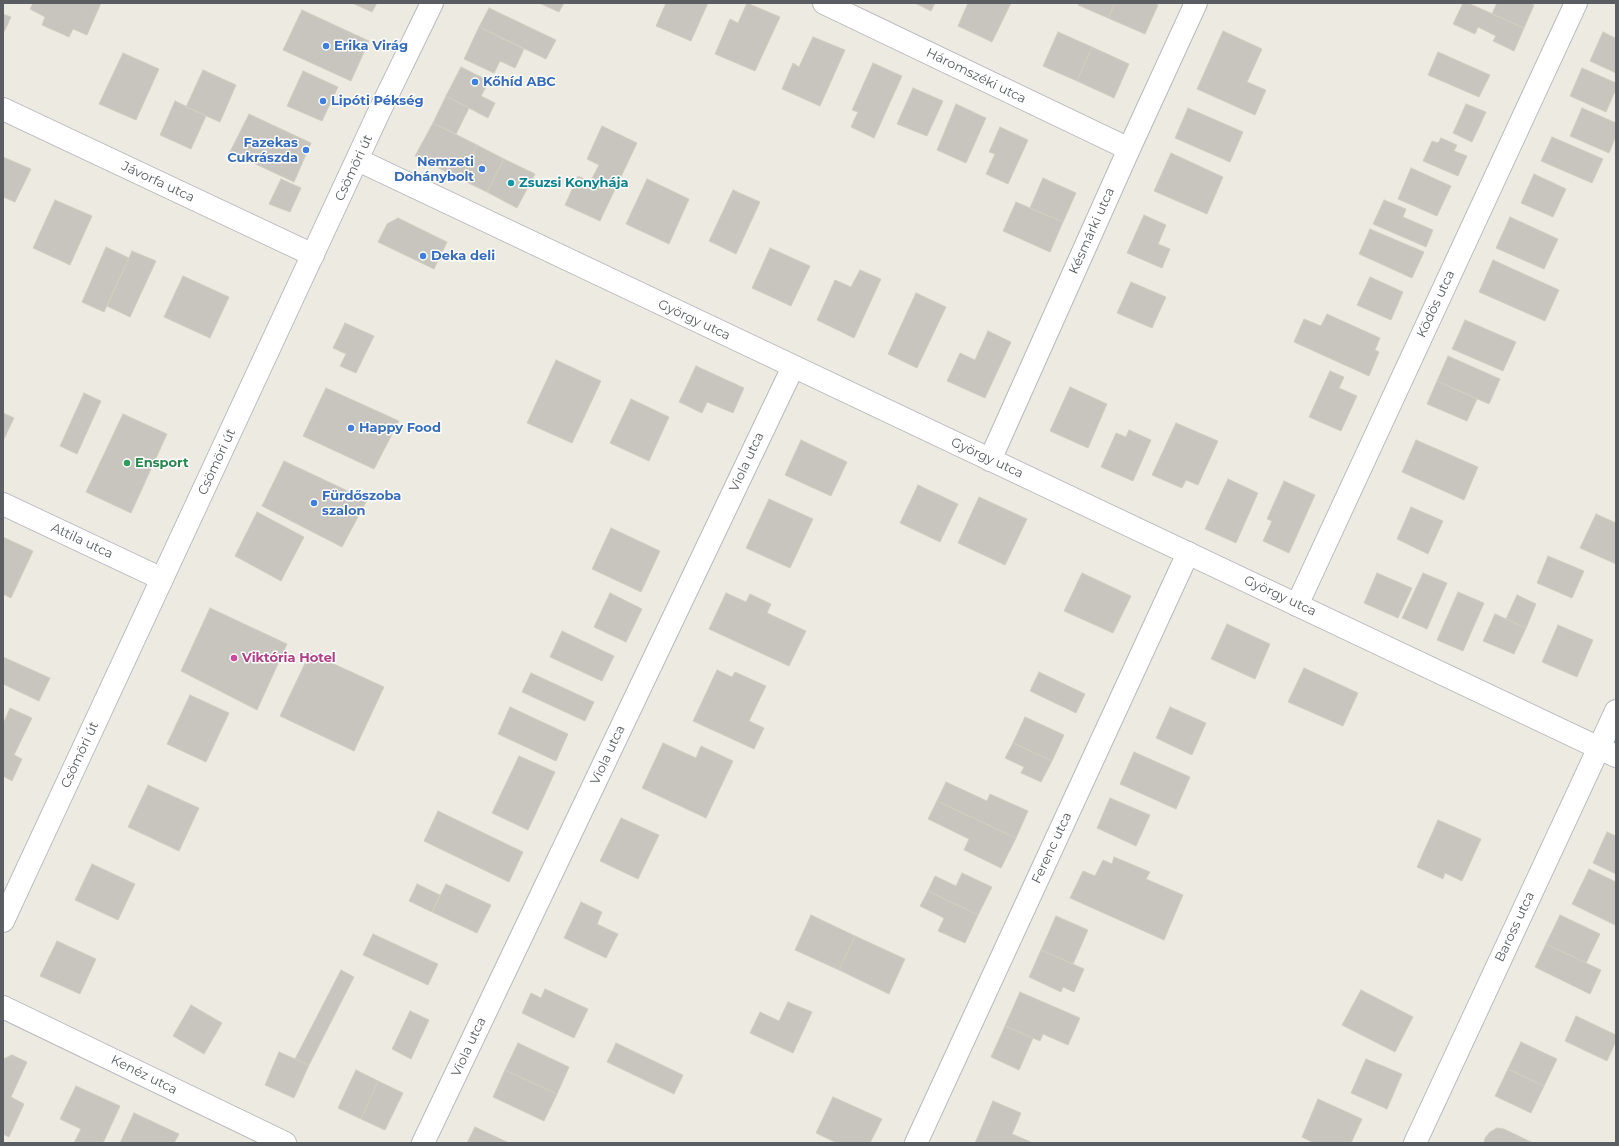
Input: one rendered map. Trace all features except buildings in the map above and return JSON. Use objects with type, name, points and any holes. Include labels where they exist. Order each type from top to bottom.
[{"type":"street","name":"Csömöri út","points":[[3,921],[9,892],[162,579],[432,3]]},
{"type":"street","name":"Háromszéki utca","points":[[824,3],[1129,149]]},
{"type":"street","name":"Késmárki utca","points":[[990,460],[1196,3]]},
{"type":"street","name":"Ködös utca","points":[[1297,605],[1576,3]]},
{"type":"street","name":"Jávorfa utca","points":[[3,109],[313,255]]},
{"type":"street","name":"György utca","points":[[358,160],[1607,752]]},
{"type":"street","name":"Viola utca","points":[[423,1143],[793,367]]},
{"type":"street","name":"Attila utca","points":[[3,504],[162,579]]},
{"type":"street","name":"Ferenc utca","points":[[916,1143],[1188,553]]},
{"type":"street","name":"Baross utca","points":[[1415,1143],[1607,752],[1616,711]]},
{"type":"street","name":"Kenéz utca","points":[[3,1007],[285,1143]]},
{"type":"place","name":"Erika Virág","points":[[326,46]]},
{"type":"place","name":"Kőhíd ABC","points":[[475,82]]},
{"type":"place","name":"Lipóti Pékség","points":[[323,101]]},
{"type":"place","name":"Fazekas Cukrászda","points":[[306,150]]},
{"type":"place","name":"Nemzeti Dohánybolt","points":[[482,169]]},
{"type":"place","name":"Zsuzsi Konyhája","points":[[511,183]]},
{"type":"place","name":"Deka deli","points":[[423,256]]},
{"type":"place","name":"Happy Food","points":[[351,428]]},
{"type":"place","name":"Ensport","points":[[127,463]]},
{"type":"place","name":"Fürdőszoba szalon","points":[[314,503]]},
{"type":"place","name":"Viktória Hotel","points":[[234,658]]}]
